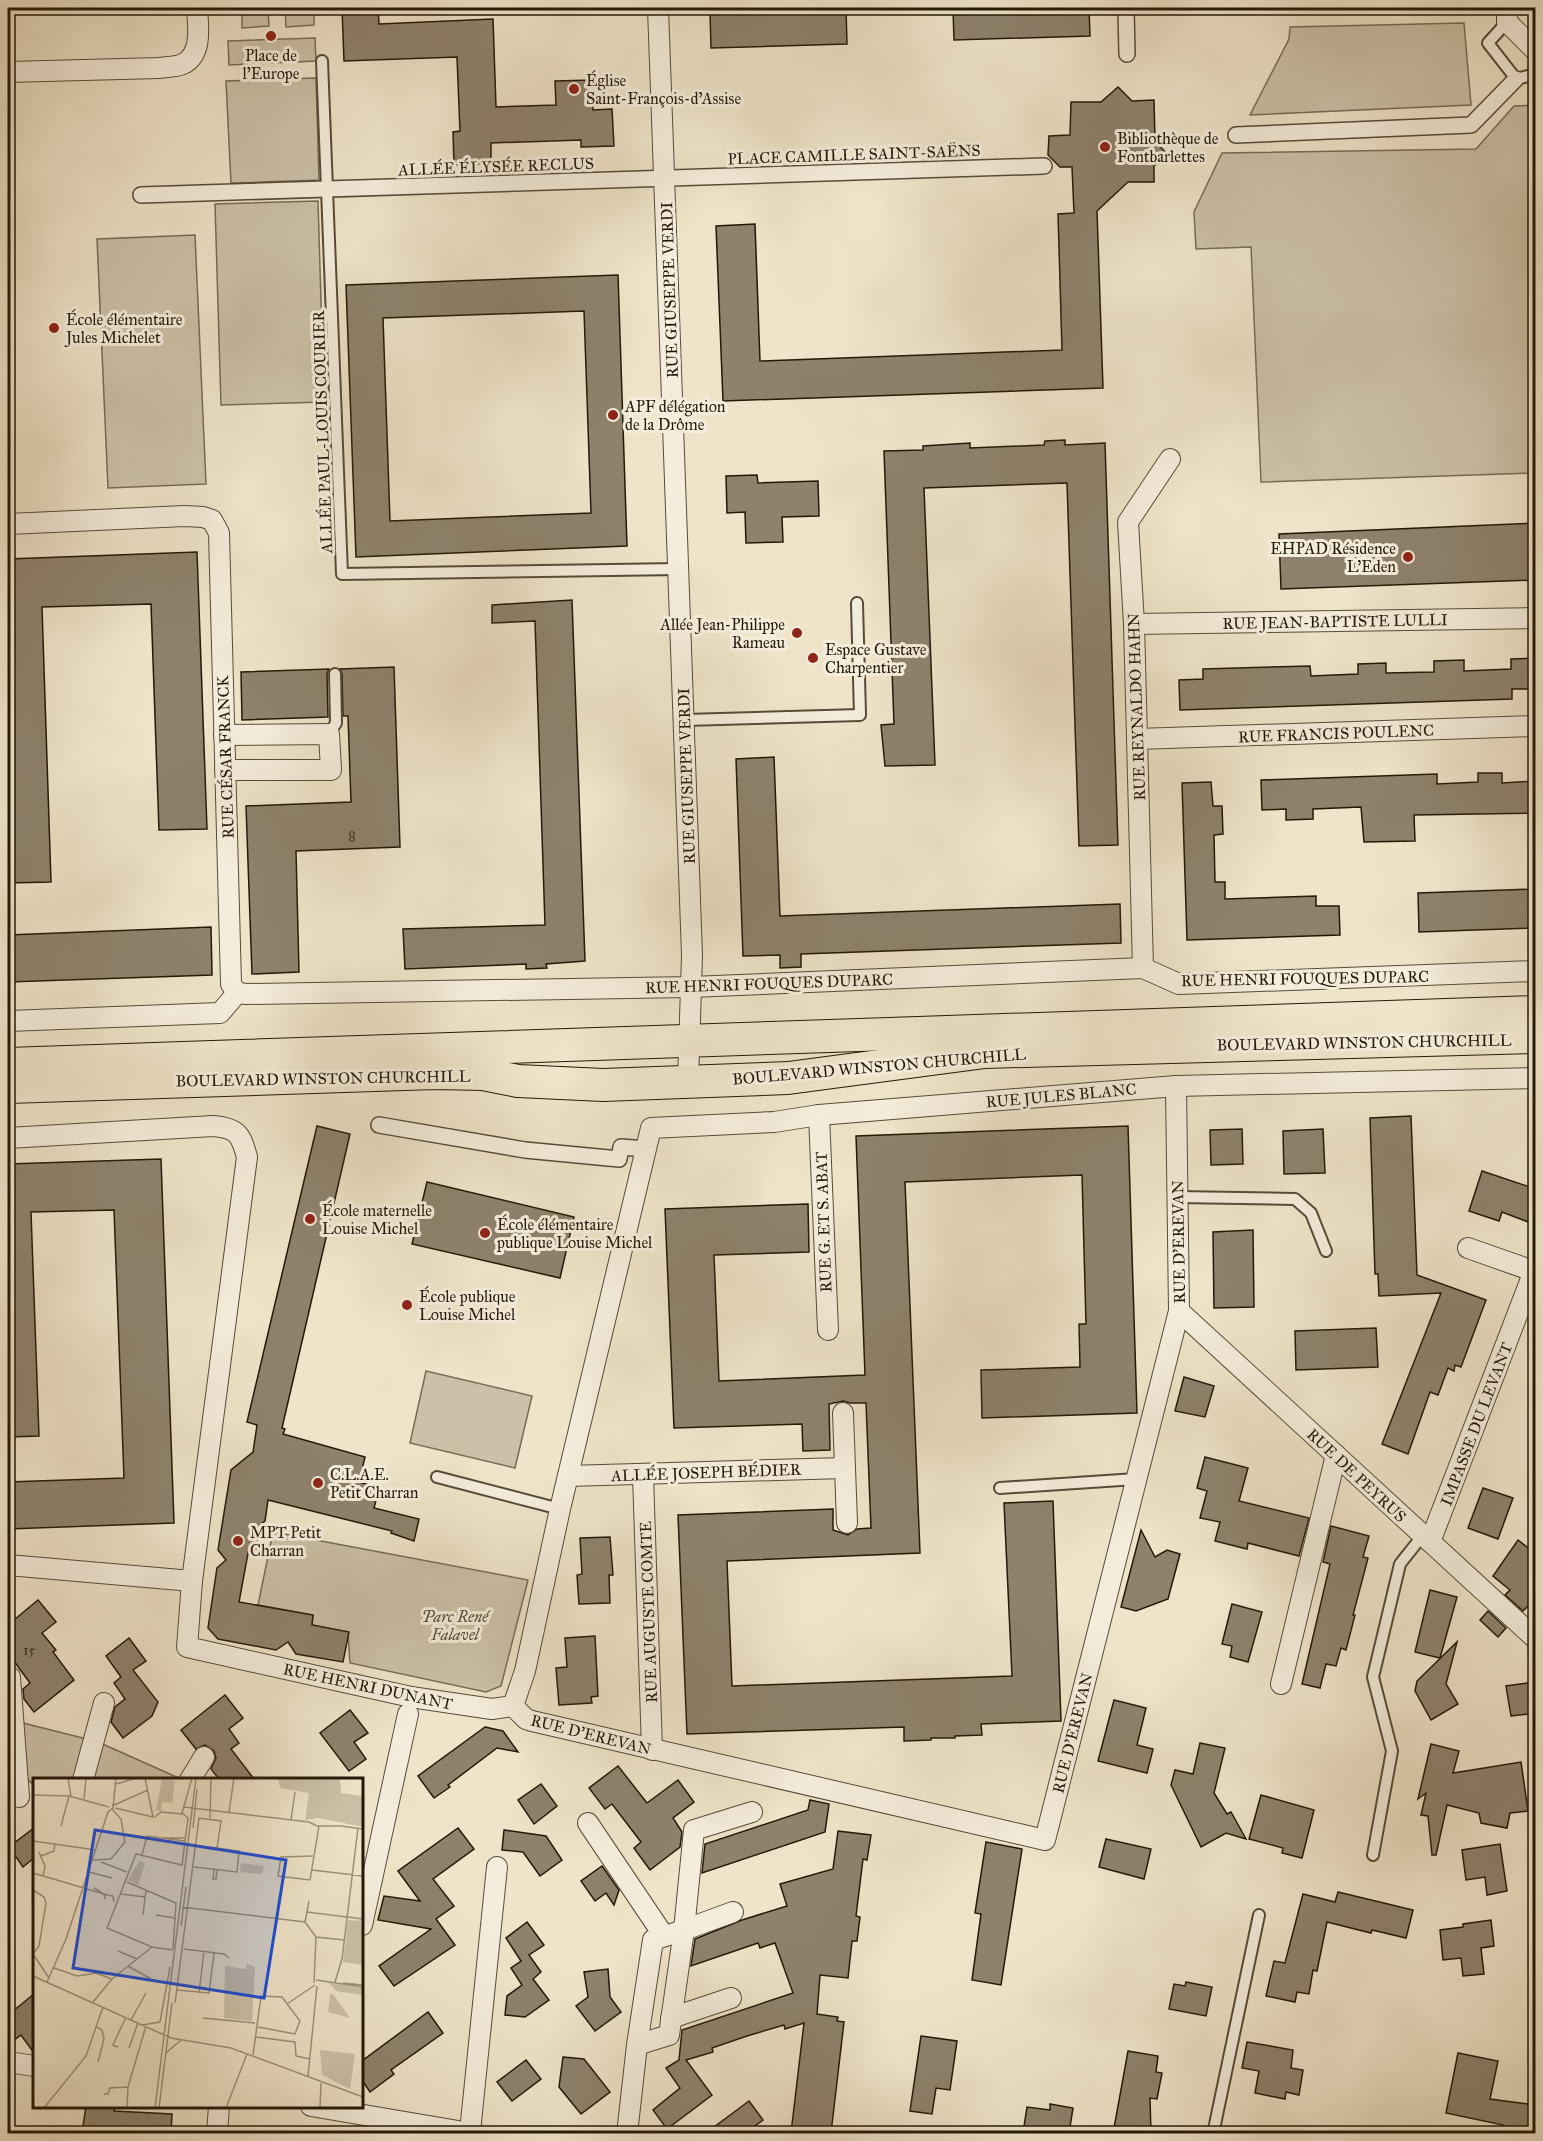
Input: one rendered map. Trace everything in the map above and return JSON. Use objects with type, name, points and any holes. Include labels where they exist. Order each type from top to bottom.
[{"type":"main road","name":"BOULEVARD WINSTON CHURCHILL","points":[[8,1064],[1536,1012]]},
{"type":"main road","name":"BOULEVARD WINSTON CHURCHILL","points":[[8,1087],[435,1073],[483,1074],[518,1081],[603,1085],[788,1078],[985,1052],[1536,1037]]},
{"type":"street","points":[[8,72],[159,68],[183,64],[196,51],[197,8]]},
{"type":"street","name":"RUE GIUSEPPE VERDI","points":[[658,8],[692,955],[688,1082]]},
{"type":"street","points":[[1126,8],[1127,54]]},
{"type":"street","points":[[1507,15],[1536,51]]},
{"type":"street","points":[[1236,135],[1471,125],[1516,79]]},
{"type":"street","name":"PLACE CAMILLE SAINT-SAËNS","points":[[665,179],[1044,166]]},
{"type":"street","name":"ALLÉE ÉLYSÉE RECLUS","points":[[141,195],[665,179]]},
{"type":"street","name":"RUE REYNALDO HAHN","points":[[1143,968],[1134,624],[1128,522],[1170,459]]},
{"type":"street","name":"RUE CÉSAR FRANCK","points":[[8,524],[185,516],[212,520],[219,532],[231,984],[237,993]]},
{"type":"street","name":"RUE JEAN-BAPTISTE LULLI","points":[[1134,624],[1536,618]]},
{"type":"street","name":"RUE FRANCIS POULENC","points":[[1137,739],[1536,726]]},
{"type":"street","points":[[224,735],[329,734],[331,770],[225,770]]},
{"type":"street","name":"RUE HENRI FOUQUES DUPARC","points":[[237,993],[691,987],[1143,968],[1179,984],[1536,971]]},
{"type":"street","points":[[8,1021],[220,1013],[237,993]]},
{"type":"street","name":"RUE JULES BLANC","points":[[568,1476],[651,1128],[774,1122],[819,1115],[1176,1086],[1536,1078]]},
{"type":"street","name":"RUE D'EREVAN","points":[[513,1706],[526,1719],[1045,1840],[1179,1311],[1176,1086]]},
{"type":"street","name":"RUE G. ET S. ABAT","points":[[819,1115],[828,1330]]},
{"type":"street","points":[[378,1125],[525,1150],[619,1159],[621,1147],[646,1149]]},
{"type":"street","name":"RUE HENRI DUNANT","points":[[8,1138],[213,1126],[229,1127],[242,1137],[247,1157],[192,1581],[187,1647],[409,1706],[492,1709],[513,1706]]},
{"type":"street","name":"IMPASSE DU LEVANT","points":[[1426,1539],[1535,1272],[1468,1248]]},
{"type":"street","name":"RUE DE PEYRUS","points":[[1179,1311],[1536,1639]]},
{"type":"street","points":[[843,1413],[847,1523]]},
{"type":"street","points":[[1281,1684],[1336,1455]]},
{"type":"street","name":"ALLÉE JOSEPH BÉDIER","points":[[568,1476],[844,1468]]},
{"type":"street","name":"RUE AUGUSTE COMTE","points":[[643,1475],[652,1750]]},
{"type":"street","points":[[513,1706],[525,1671],[568,1476]]},
{"type":"street","points":[[8,1565],[192,1581]]},
{"type":"street","points":[[10,1677],[20,1798]]},
{"type":"street","points":[[83,1778],[104,1703]]},
{"type":"street","points":[[363,1920],[409,1706]]},
{"type":"street","points":[[191,1778],[204,1757]]},
{"type":"street","points":[[637,2045],[669,2035],[684,1930],[694,1830],[752,1812]]},
{"type":"street","points":[[588,1823],[664,1936]]},
{"type":"street","points":[[328,2108],[473,2133],[497,1867]]},
{"type":"street","points":[[627,2133],[637,2045],[653,1940],[733,1912]]},
{"type":"street","points":[[671,2018],[731,1998]]},
{"type":"street","points":[[8,2062],[33,2066]]},
{"type":"street","points":[[217,2133],[219,2108]]},
{"type":"lane","points":[[1507,15],[1488,43],[1516,79],[1536,74]]},
{"type":"lane","name":"ALLÉE PAUL-LOUIS COURIER","points":[[322,61],[342,574],[679,569]]},
{"type":"lane","points":[[685,720],[860,715],[857,603]]},
{"type":"lane","points":[[329,734],[336,723],[334,674]]},
{"type":"lane","points":[[1177,1197],[1295,1198],[1311,1213],[1326,1251]]},
{"type":"lane","points":[[437,1477],[560,1509]]},
{"type":"lane","points":[[1000,1488],[1136,1479]]},
{"type":"lane","points":[[1373,1855],[1392,1752],[1373,1677],[1400,1564],[1426,1539]]},
{"type":"lane","points":[[1213,2133],[1259,1915]]},
{"type":"green space","points":[[242,8],[268,8],[269,26],[242,28]]},
{"type":"green space","points":[[285,8],[314,8],[314,25],[286,27]]},
{"type":"green space","points":[[1464,23],[1471,105],[1250,115],[1289,39],[1290,27]]},
{"type":"green space","points":[[315,38],[316,61],[229,65],[228,41]]},
{"type":"green space","points":[[316,78],[319,180],[231,183],[226,81]]},
{"type":"green space","points":[[1535,105],[1535,473],[1261,482],[1251,247],[1196,249],[1194,212],[1222,153],[1476,149],[1514,106]]},
{"type":"green space","points":[[318,201],[324,402],[221,405],[215,204]]},
{"type":"green space","points":[[195,235],[206,484],[108,488],[97,239]]},
{"type":"green space","points":[[426,1371],[532,1396],[515,1468],[410,1443]]},
{"type":"green space","name":"Parc René Falavel","points":[[273,1532],[528,1580],[501,1686],[486,1692],[350,1663],[348,1632],[312,1625],[313,1615],[258,1605]]},
{"type":"green space","points":[[19,1722],[87,1739],[74,1778],[33,1778],[33,1785],[24,1775]]},
{"type":"green space","points":[[98,1742],[179,1778],[93,1778]]},
{"type":"building","points":[[342,8],[378,8],[379,24],[493,19],[496,107],[556,105],[555,81],[592,80],[593,110],[612,109],[614,146],[581,147],[581,140],[491,143],[491,163],[454,165],[453,132],[460,131],[457,57],[344,61]]},
{"type":"building","points":[[846,8],[847,44],[711,48],[710,12]]},
{"type":"building","points":[[953,8],[1089,8],[1090,36],[954,40]]},
{"type":"building","points":[[1118,87],[1132,101],[1154,100],[1155,141],[1167,154],[1154,166],[1154,182],[1128,182],[1097,211],[1103,388],[723,401],[716,226],[755,224],[760,361],[1062,350],[1058,214],[1074,213],[1072,167],[1060,167],[1048,155],[1049,136],[1070,135],[1071,102],[1101,102]]},
{"type":"building","points":[[618,275],[627,546],[356,557],[346,285]],"holes":[[[584,311],[591,513],[390,521],[383,318]]]},
{"type":"building","points":[[1065,440],[1065,445],[1105,443],[1118,845],[1079,846],[1067,483],[924,488],[935,765],[885,766],[881,725],[894,724],[884,451],[923,450],[923,446],[970,443],[970,448],[1044,445],[1045,441]]},
{"type":"building","points":[[757,475],[758,483],[818,481],[819,516],[782,517],[783,542],[746,543],[745,512],[727,513],[726,476]]},
{"type":"building","name":"EHPAD Résidence L'Eden","points":[[1536,523],[1536,580],[1281,589],[1279,534]]},
{"type":"building","points":[[197,552],[207,829],[159,830],[151,604],[42,607],[51,882],[8,883],[8,559]]},
{"type":"building","points":[[572,600],[585,961],[546,964],[547,968],[526,969],[526,964],[405,969],[403,929],[545,925],[535,621],[492,623],[492,605]]},
{"type":"building","points":[[1536,658],[1536,689],[1512,689],[1512,699],[1180,710],[1179,680],[1203,679],[1203,669],[1310,666],[1311,676],[1358,674],[1358,664],[1386,663],[1386,673],[1434,672],[1434,661],[1464,660],[1464,671],[1511,669],[1511,659]]},
{"type":"building","points":[[394,667],[400,847],[296,851],[299,972],[252,974],[246,806],[351,802],[348,716],[343,716],[340,669]]},
{"type":"building","points":[[329,669],[327,674],[328,717],[242,720],[241,672]]},
{"type":"building","points":[[774,757],[780,916],[1120,904],[1121,943],[801,954],[801,967],[780,968],[780,955],[743,956],[736,759]]},
{"type":"building","points":[[1478,773],[1502,773],[1502,783],[1536,781],[1536,813],[1414,815],[1415,841],[1364,842],[1361,807],[1313,809],[1313,819],[1286,820],[1286,809],[1262,810],[1261,780],[1437,774],[1437,784],[1478,782]]},
{"type":"building","points":[[1211,782],[1213,806],[1222,806],[1223,834],[1214,835],[1215,882],[1225,882],[1225,899],[1316,896],[1316,906],[1339,906],[1340,935],[1187,940],[1182,783]]},
{"type":"building","points":[[1536,889],[1534,928],[1419,932],[1418,893]]},
{"type":"building","points":[[211,927],[212,975],[8,982],[8,935]]},
{"type":"building","points":[[1411,1116],[1417,1275],[1486,1300],[1461,1367],[1455,1365],[1454,1371],[1448,1368],[1438,1395],[1430,1392],[1408,1454],[1382,1444],[1441,1293],[1379,1296],[1378,1274],[1375,1274],[1370,1118]]},
{"type":"building","points":[[317,1126],[350,1134],[282,1428],[285,1429],[283,1434],[365,1457],[359,1482],[379,1488],[374,1508],[419,1519],[414,1541],[391,1533],[392,1531],[268,1500],[265,1521],[260,1525],[256,1549],[249,1548],[239,1602],[313,1615],[312,1625],[349,1632],[343,1662],[296,1654],[288,1642],[276,1650],[218,1639],[208,1628],[217,1568],[226,1560],[218,1550],[231,1470],[253,1452],[257,1425],[247,1422]]},
{"type":"building","points":[[1128,1126],[1137,1413],[982,1418],[981,1370],[1080,1367],[1079,1324],[1086,1324],[1082,1175],[905,1182],[920,1553],[727,1561],[732,1686],[1012,1676],[1004,1503],[1053,1501],[1061,1721],[981,1724],[982,1735],[904,1741],[904,1727],[687,1734],[678,1515],[833,1509],[833,1530],[848,1535],[857,1529],[871,1528],[866,1403],[843,1401],[829,1404],[830,1450],[803,1451],[802,1424],[674,1428],[665,1209],[808,1204],[809,1252],[714,1255],[719,1381],[865,1375],[856,1136]]},
{"type":"building","points":[[1242,1129],[1243,1164],[1211,1165],[1210,1130]]},
{"type":"building","points":[[1323,1129],[1325,1173],[1284,1174],[1283,1131]]},
{"type":"building","points":[[161,1159],[174,1523],[8,1529],[8,1482],[124,1478],[114,1210],[31,1212],[39,1436],[8,1437],[8,1164]]},
{"type":"building","points":[[1482,1171],[1536,1189],[1536,1225],[1502,1212],[1499,1221],[1469,1211]]},
{"type":"building","points":[[427,1182],[574,1217],[560,1278],[412,1244]]},
{"type":"building","points":[[1253,1230],[1254,1307],[1214,1308],[1213,1232]]},
{"type":"building","points":[[1376,1328],[1378,1367],[1296,1370],[1295,1331]]},
{"type":"building","points":[[1184,1377],[1214,1386],[1205,1417],[1175,1411]]},
{"type":"building","points":[[1205,1457],[1248,1468],[1239,1501],[1309,1518],[1299,1556],[1248,1543],[1247,1549],[1215,1541],[1220,1522],[1200,1518],[1207,1491],[1197,1488]]},
{"type":"building","points":[[1483,1488],[1513,1498],[1498,1539],[1468,1528]]},
{"type":"building","points":[[1331,1526],[1369,1536],[1363,1557],[1368,1558],[1346,1650],[1341,1648],[1336,1666],[1326,1664],[1320,1688],[1302,1684],[1330,1564],[1323,1562]]},
{"type":"building","points":[[1141,1530],[1155,1557],[1167,1550],[1180,1554],[1168,1599],[1136,1611],[1121,1607]]},
{"type":"building","points":[[610,1537],[613,1575],[609,1575],[610,1603],[579,1604],[577,1575],[582,1574],[580,1538]]},
{"type":"building","points":[[1518,1540],[1536,1554],[1536,1598],[1523,1611],[1505,1595],[1510,1590],[1493,1576]]},
{"type":"building","points":[[1430,1590],[1457,1597],[1440,1658],[1415,1652]]},
{"type":"building","points":[[38,1600],[56,1622],[42,1633],[56,1650],[53,1652],[74,1680],[34,1712],[24,1699],[23,1689],[30,1683],[8,1653],[8,1625]]},
{"type":"building","points":[[1232,1604],[1262,1612],[1248,1662],[1230,1657],[1232,1646],[1222,1644]]},
{"type":"building","points":[[1488,1611],[1506,1628],[1498,1637],[1480,1620]]},
{"type":"building","points":[[595,1636],[598,1696],[591,1697],[592,1703],[559,1705],[556,1668],[567,1667],[565,1638]]},
{"type":"building","points":[[129,1638],[146,1661],[133,1670],[158,1702],[152,1716],[123,1738],[111,1722],[115,1707],[125,1699],[114,1683],[121,1677],[106,1656]]},
{"type":"building","points":[[1457,1642],[1446,1684],[1458,1704],[1431,1720],[1415,1691],[1417,1681]]},
{"type":"building","points":[[1536,1682],[1536,1713],[1511,1716],[1506,1686]]},
{"type":"building","points":[[225,1695],[243,1718],[229,1729],[239,1743],[231,1749],[253,1778],[218,1778],[211,1769],[216,1758],[214,1751],[205,1745],[196,1749],[181,1730]]},
{"type":"building","points":[[1114,1700],[1146,1708],[1137,1745],[1153,1749],[1147,1773],[1098,1761]]},
{"type":"building","points":[[350,1710],[368,1733],[354,1742],[366,1759],[349,1771],[320,1733]]},
{"type":"building","points":[[485,1727],[503,1731],[518,1752],[497,1748],[434,1798],[418,1776]]},
{"type":"building","points":[[1200,1743],[1225,1748],[1214,1793],[1227,1814],[1231,1812],[1246,1839],[1226,1833],[1201,1847],[1171,1785],[1175,1770],[1193,1774]]},
{"type":"building","points":[[1431,1744],[1459,1751],[1453,1773],[1521,1762],[1528,1811],[1510,1813],[1507,1828],[1481,1823],[1479,1813],[1447,1805],[1436,1855],[1432,1855],[1428,1816],[1421,1815],[1426,1793],[1418,1799]]},
{"type":"building","points":[[618,1766],[647,1803],[678,1780],[694,1802],[673,1818],[682,1832],[680,1847],[650,1870],[634,1848],[641,1842],[612,1804],[605,1809],[589,1788]]},
{"type":"building","points":[[541,1784],[557,1806],[534,1824],[518,1800]]},
{"type":"building","points":[[1261,1795],[1314,1810],[1302,1858],[1282,1853],[1283,1848],[1249,1839]]},
{"type":"building","points":[[810,1800],[829,1804],[825,1832],[702,1873],[705,1844],[808,1810]]},
{"type":"building","points":[[458,1828],[474,1849],[433,1879],[454,1906],[436,1919],[455,1945],[394,1986],[379,1966],[431,1929],[378,1920],[384,1896],[420,1901],[398,1871]]},
{"type":"building","points":[[33,1829],[33,1859],[23,1867],[9,1847]]},
{"type":"building","points":[[504,1830],[546,1836],[562,1860],[540,1876],[523,1852],[502,1850]]},
{"type":"building","points":[[838,1831],[871,1835],[867,1860],[863,1859],[856,1916],[860,1917],[857,1941],[852,1941],[848,1978],[820,1975],[817,2014],[838,2017],[837,2021],[844,2022],[831,2133],[791,2133],[804,2023],[785,2029],[784,2025],[747,2036],[712,2048],[713,2052],[686,2060],[712,2095],[667,2129],[653,2110],[680,2088],[666,2068],[679,2060],[682,2030],[793,1993],[775,1943],[760,1948],[758,1943],[691,1966],[695,1939],[742,1920],[787,1906],[780,1884],[833,1869]]},
{"type":"building","points":[[1106,1839],[1151,1849],[1144,1879],[1099,1867]]},
{"type":"building","points":[[986,1842],[1022,1849],[1001,1985],[972,1980],[981,1914],[975,1913]]},
{"type":"building","points":[[1500,1844],[1507,1891],[1487,1895],[1485,1877],[1466,1880],[1462,1850]]},
{"type":"building","points":[[602,1866],[619,1890],[614,1905],[606,1893],[595,1901],[581,1881]]},
{"type":"building","points":[[1338,1892],[1413,1910],[1406,1938],[1372,1930],[1371,1933],[1327,1922],[1317,1971],[1313,1970],[1309,1994],[1297,1992],[1295,2002],[1266,1996],[1274,1961],[1285,1963],[1303,1894],[1335,1902]]},
{"type":"building","points":[[1491,1920],[1494,1946],[1481,1948],[1484,1974],[1463,1976],[1461,1958],[1443,1960],[1440,1930]]},
{"type":"building","points":[[527,1922],[544,1945],[529,1955],[541,1972],[533,1979],[549,2000],[525,2017],[505,2015],[507,1996],[522,1985],[511,1968],[521,1961],[506,1938]]},
{"type":"building","points":[[608,1969],[610,1997],[621,2012],[595,2031],[576,2006],[588,1997],[584,1972]]},
{"type":"building","points":[[1186,1982],[1212,1987],[1206,2016],[1169,2009],[1174,1984],[1185,1986]]},
{"type":"building","points":[[33,1995],[33,2052],[21,2035],[8,2045],[8,2015]]},
{"type":"building","points":[[428,2012],[443,2033],[391,2070],[394,2074],[370,2092],[363,2082],[363,2060]]},
{"type":"building","points":[[921,2036],[957,2041],[950,2090],[936,2088],[932,2114],[910,2111]]},
{"type":"building","points":[[1247,2042],[1293,2050],[1291,2068],[1303,2070],[1299,2095],[1286,2092],[1285,2099],[1255,2093],[1259,2071],[1242,2068]]},
{"type":"building","points":[[1128,2051],[1158,2056],[1156,2072],[1162,2073],[1157,2099],[1150,2098],[1151,2133],[1114,2128]]},
{"type":"building","points":[[1458,2053],[1498,2061],[1490,2099],[1536,2105],[1536,2133],[1501,2133],[1503,2125],[1446,2113]]},
{"type":"building","points":[[563,2057],[584,2059],[610,2092],[581,2114],[559,2087]]},
{"type":"building","points":[[526,2060],[541,2079],[512,2101],[497,2082]]},
{"type":"building","points":[[749,2101],[763,2120],[745,2133],[706,2133]]},
{"type":"building","points":[[1050,2104],[1073,2108],[1069,2133],[1023,2133],[1027,2107],[1050,2110]]},
{"type":"building","points":[[86,2108],[115,2108],[114,2111],[172,2114],[171,2133],[82,2133]]},
{"type":"place","name":"Place de l'Europe","points":[[271,36]]},
{"type":"place","name":"Église Saint-François-d'Assise","points":[[574,89]]},
{"type":"place","name":"Bibliothèque de Fontbarlettes","points":[[1105,147]]},
{"type":"place","name":"École élémentaire Jules Michelet","points":[[54,328]]},
{"type":"place","name":"APF délégation de la Drôme","points":[[613,415]]},
{"type":"place","name":"EHPAD Résidence L'Eden","points":[[1408,557]]},
{"type":"place","name":"Allée Jean-Philippe Rameau","points":[[797,633]]},
{"type":"place","name":"Espace Gustave Charpentier","points":[[813,658]]},
{"type":"place","name":"École maternelle Louise Michel","points":[[310,1219]]},
{"type":"place","name":"École élémentaire publique Louise Michel","points":[[485,1233]]},
{"type":"place","name":"École publique Louise Michel","points":[[407,1305]]},
{"type":"place","name":"C.L.A.E. Petit Charran","points":[[318,1483]]},
{"type":"place","name":"MPT Petit Charran","points":[[238,1541]]}]
